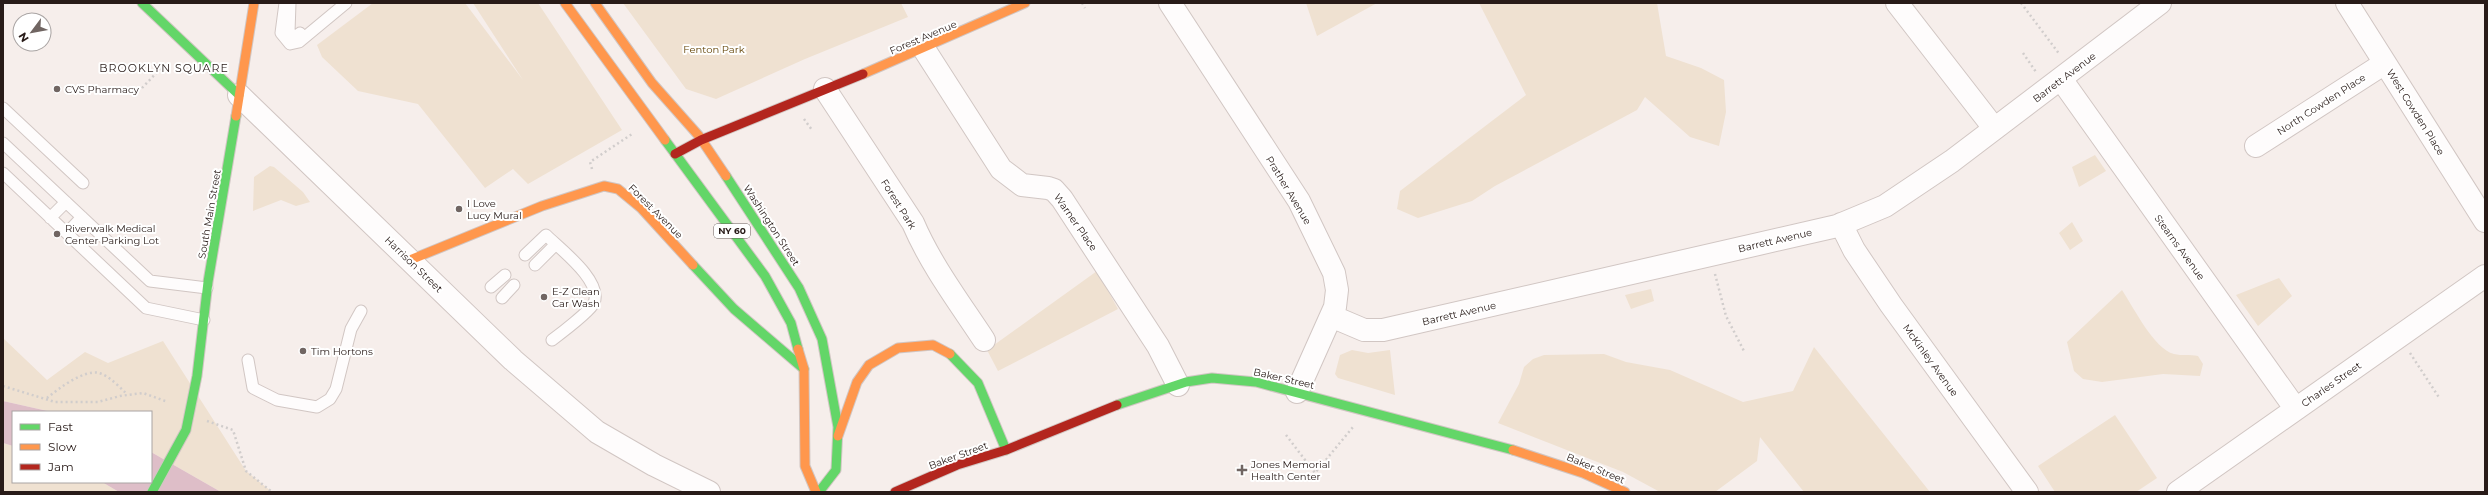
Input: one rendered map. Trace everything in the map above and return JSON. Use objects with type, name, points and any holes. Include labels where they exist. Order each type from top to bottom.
[{"type":"main road","name":"Harrison Street","points":[[142,3],[239,95]]},
{"type":"main road","name":"South Main Street","points":[[152,492],[186,430],[197,376],[207,288],[254,3]]},
{"type":"main road","name":"Washington Street","points":[[565,3],[765,276],[791,323],[804,369],[805,466],[818,492],[836,470],[838,436],[822,339],[799,288],[774,247],[701,140],[652,83],[595,3]]},
{"type":"main road","name":"Forest Avenue","points":[[675,154],[701,140],[924,49],[1025,3]]},
{"type":"main road","name":"Forest Avenue","points":[[410,260],[542,206],[604,186],[618,189],[641,208],[734,308],[804,369]]},
{"type":"main road","points":[[838,436],[857,382],[869,365],[898,348],[933,345],[954,356],[972,374],[983,392],[1006,450]]},
{"type":"main road","name":"Baker Street","points":[[895,492],[956,465],[1006,450],[1128,401],[1178,385],[1212,378],[1256,382],[1274,388],[1297,392],[1544,459],[1584,473],[1625,492]]},
{"type":"street","name":"Prather Avenue","points":[[1170,3],[1299,202],[1334,273],[1337,290],[1335,307],[1297,392]]},
{"type":"street","points":[[1897,3],[1994,128]]},
{"type":"street","name":"Barrett Avenue","points":[[1331,316],[1364,330],[1383,330],[1841,224],[1885,206],[1952,161],[2160,3]]},
{"type":"street","name":"West Cowden Place","points":[[2347,3],[2485,220]]},
{"type":"street","name":"Warner Place","points":[[924,49],[1001,169],[1022,185],[1054,190],[1062,199],[1158,346],[1178,385]]},
{"type":"street","name":"North Cowden Place","points":[[2256,146],[2385,62]]},
{"type":"street","name":"Stearns Avenue","points":[[2061,79],[2295,408]]},
{"type":"street","name":"Forest Park","points":[[825,89],[913,223],[921,244],[933,264],[984,340]]},
{"type":"street","name":"Harrison Street","points":[[239,95],[513,360],[597,432],[654,465],[709,492]]},
{"type":"street","name":"McKinley Avenue","points":[[1841,224],[1848,240],[1891,305],[2027,492]]},
{"type":"street","name":"Charles Street","points":[[2178,492],[2295,408],[2485,276]]},
{"type":"lane","points":[[285,3],[281,33],[290,44],[299,42],[346,3]]},
{"type":"lane","points":[[290,3],[289,32],[295,37],[335,3]]},
{"type":"lane","points":[[3,108],[83,183]]},
{"type":"lane","points":[[4,145],[150,281],[207,288]]},
{"type":"lane","points":[[3,173],[146,308],[204,320]]},
{"type":"lane","points":[[50,218],[66,202]]},
{"type":"lane","points":[[67,233],[82,217]]},
{"type":"lane","points":[[525,255],[546,235],[587,276],[595,295],[593,304],[552,340]]},
{"type":"lane","points":[[535,265],[555,244]]},
{"type":"lane","points":[[491,287],[505,275]]},
{"type":"lane","points":[[502,298],[514,285]]},
{"type":"lane","points":[[248,360],[253,388],[277,400],[317,407],[330,399],[336,389],[351,329],[361,311]]},
{"type":"path","points":[[1082,3],[1084,8]]},
{"type":"path","points":[[2022,4],[2060,55]]},
{"type":"path","points":[[142,88],[165,64]]},
{"type":"path","points":[[590,162],[632,134]]},
{"type":"path","points":[[1714,271],[1726,316],[1746,353]]},
{"type":"path","points":[[2410,353],[2440,399]]},
{"type":"path","points":[[46,399],[62,387],[81,376],[98,373],[109,378],[127,395]]},
{"type":"path","points":[[3,386],[55,402],[98,402],[143,393],[168,402]]},
{"type":"path","points":[[205,420],[233,430],[246,471],[272,492]]},
{"type":"path","points":[[1286,435],[1315,473],[1356,424]]},
{"type":"green space","points":[[373,3],[465,3],[523,80],[473,3],[538,3],[622,130],[528,184],[513,169],[485,188],[418,104],[358,91],[322,57],[317,45]]},
{"type":"green space","name":"Fenton Park","points":[[623,3],[901,3],[908,17],[805,59],[716,99],[686,89]]},
{"type":"green space","points":[[1306,3],[1377,3],[1317,36]]},
{"type":"green space","points":[[1479,3],[1657,3],[1666,56],[1701,68],[1724,80],[1726,112],[1719,146],[1690,137],[1645,97],[1637,110],[1495,186],[1472,201],[1418,218],[1397,209],[1400,191],[1526,95]]},
{"type":"green space","points":[[2095,155],[2106,171],[2079,187],[2072,167]]},
{"type":"green space","points":[[270,166],[274,167],[303,192],[310,202],[296,206],[281,200],[253,211],[254,177]]},
{"type":"green space","points":[[2072,222],[2083,241],[2070,250],[2059,233]]},
{"type":"green space","points":[[1097,271],[1118,309],[998,371],[987,350]]},
{"type":"green space","points":[[2279,278],[2292,296],[2258,326],[2236,295]]},
{"type":"green space","points":[[1651,289],[1654,301],[1631,309],[1625,295]]},
{"type":"green space","points":[[2122,290],[2145,327],[2167,351],[2180,355],[2198,356],[2203,364],[2200,376],[2163,374],[2102,382],[2083,379],[2074,371],[2067,342]]},
{"type":"green space","points":[[3,338],[47,380],[85,352],[108,363],[163,341],[246,471],[272,492],[221,492],[152,453],[152,411],[48,411],[3,401]]},
{"type":"green space","points":[[1814,347],[1930,492],[1804,492],[1760,437],[1757,461],[1715,492],[1660,492],[1623,472],[1498,423],[1519,384],[1524,367],[1533,359],[1544,355],[1604,354],[1626,362],[1670,370],[1743,402],[1793,391]]},
{"type":"green space","points":[[1352,350],[1368,353],[1390,350],[1395,395],[1338,378],[1335,374],[1340,355]]},
{"type":"green space","points":[[2115,415],[2157,478],[2136,492],[2055,492],[2038,466]]},
{"type":"green space","points":[[3,443],[12,446],[12,483],[104,483],[119,492],[3,492]]},
{"type":"shaded area","points":[[3,401],[48,411],[12,411],[12,446],[3,443]]},
{"type":"shaded area","points":[[152,453],[221,492],[119,492],[104,483],[152,483]]},
{"type":"traffic: fast","points":[[142,3],[239,95]]},
{"type":"traffic: fast","points":[[152,492],[186,430],[197,376],[208,282],[236,116]]},
{"type":"traffic: fast","points":[[665,140],[765,276],[791,323],[798,349]]},
{"type":"traffic: fast","points":[[726,176],[799,288],[822,339],[838,427],[836,470],[819,492]]},
{"type":"traffic: fast","points":[[693,265],[734,309],[804,369]]},
{"type":"traffic: fast","points":[[950,354],[978,383],[1006,450]]},
{"type":"traffic: fast","points":[[1117,405],[1186,382],[1212,378],[1256,382],[1513,450]]},
{"type":"traffic: slow","points":[[236,116],[254,3]]},
{"type":"traffic: slow","points":[[565,3],[665,140]]},
{"type":"traffic: slow","points":[[595,3],[652,83],[699,136],[726,176]]},
{"type":"traffic: slow","points":[[863,74],[1025,3]]},
{"type":"traffic: slow","points":[[410,260],[542,206],[604,186],[618,189],[641,208],[693,265]]},
{"type":"traffic: slow","points":[[838,436],[857,382],[869,365],[898,348],[933,345],[950,354]]},
{"type":"traffic: slow","points":[[798,349],[804,369],[805,466],[816,492]]},
{"type":"traffic: slow","points":[[1513,450],[1583,473],[1625,492]]},
{"type":"traffic: jam","points":[[675,154],[701,140],[863,74]]},
{"type":"traffic: jam","points":[[895,492],[957,465],[1006,450],[1117,405]]},
{"type":"place","name":"CVS Pharmacy","points":[[57,89]]},
{"type":"place","name":"I Love Lucy Mural","points":[[459,209]]},
{"type":"place","name":"Riverwalk Medical Center Parking Lot","points":[[57,234]]},
{"type":"place","name":"E-Z Clean Car Wash","points":[[544,297]]},
{"type":"place","name":"Tim Hortons","points":[[303,351]]},
{"type":"place","name":"Jones Memorial Health Center","points":[[1242,470]]},
{"type":"district","name":"BROOKLYN SQUARE","points":[[164,68]]}]
